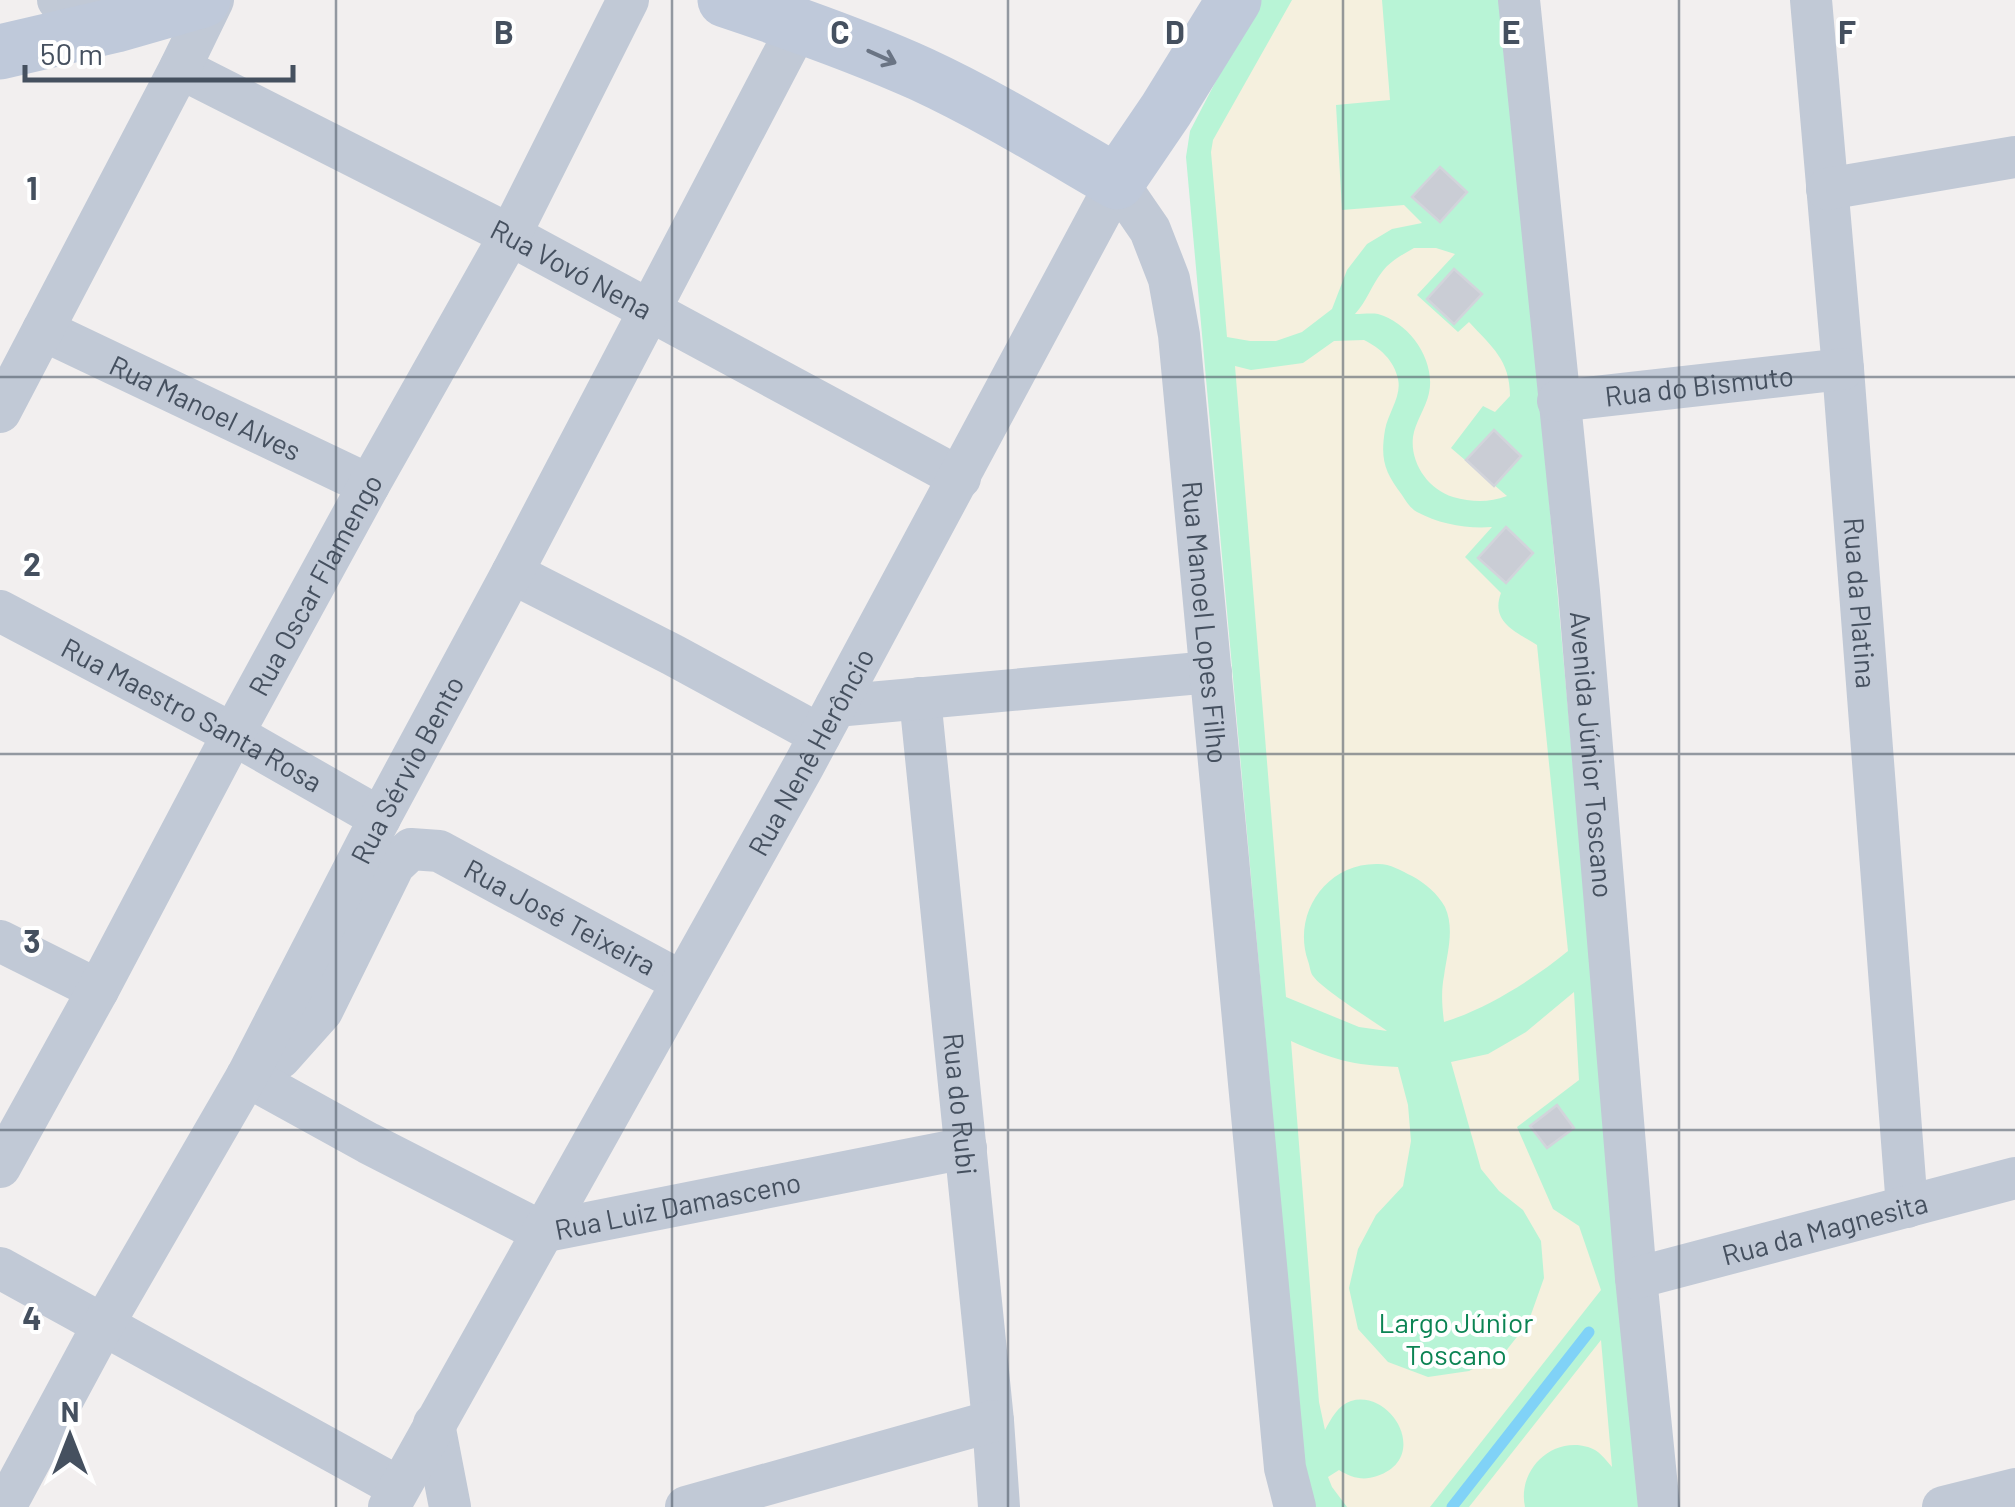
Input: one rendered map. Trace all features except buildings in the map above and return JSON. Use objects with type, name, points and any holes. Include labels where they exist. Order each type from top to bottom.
[{"type":"street","points":[[58,0],[116,25]]},
{"type":"street","points":[[0,52],[203,0]]},
{"type":"street","points":[[0,412],[213,0]]},
{"type":"street","name":"Rua Oscar Flamengo","points":[[0,1167],[233,734],[510,235],[628,0]]},
{"type":"street","name":"Rua Manoel Lopes Filho","points":[[725,0],[799,24],[925,76],[1117,182],[1150,230],[1169,279],[1179,335],[1212,672],[1285,1468],[1295,1507]]},
{"type":"street","name":"Rua Nenê Herôncio","points":[[394,1497],[828,720],[1117,182],[1234,0]]},
{"type":"street","name":"Avenida Júnior Toscano","points":[[1519,0],[1580,610],[1659,1507]]},
{"type":"street","name":"Rua da Platina","points":[[1810,0],[1843,368],[1907,1206]]},
{"type":"street","name":"Rua Sérvio Bento","points":[[6,1507],[103,1325],[247,1076],[799,24]]},
{"type":"street","name":"Rua Vovó Nena","points":[[180,68],[649,308],[960,478]]},
{"type":"street","points":[[1827,188],[2015,157]]},
{"type":"street","name":"Rua Manoel Alves","points":[[43,330],[370,485]]},
{"type":"street","name":"Rua do Bismuto","points":[[1558,400],[1843,368]]},
{"type":"street","points":[[512,573],[673,655],[828,720],[920,698],[1212,672]]},
{"type":"street","name":"Rua Maestro Santa Rosa","points":[[0,611],[233,734],[380,818]]},
{"type":"street","name":"Rua do Rubi","points":[[920,698],[999,1507]]},
{"type":"street","name":"Rua José Teixeira","points":[[247,1076],[280,1058],[322,1010],[394,866],[411,850],[439,851],[682,982]]},
{"type":"street","points":[[0,941],[98,990]]},
{"type":"street","name":"Rua Luiz Damasceno","points":[[247,1076],[542,1232],[966,1148]]},
{"type":"street","name":"Rua da Magnesita","points":[[1636,1278],[2015,1178]]},
{"type":"street","points":[[0,1268],[394,1497]]},
{"type":"street","points":[[686,1507],[993,1421]]},
{"type":"street","points":[[434,1424],[450,1507]]},
{"type":"street","points":[[1943,1507],[2015,1489]]},
{"type":"green space","name":"Largo Júnior Toscano","points":[[1258,0],[1504,0],[1640,1507],[1312,1507],[1307,1498],[1186,157],[1190,131]]},
{"type":"sand","points":[[1292,0],[1382,0],[1390,100],[1336,105],[1342,210],[1404,205],[1422,223],[1392,229],[1367,244],[1347,270],[1332,309],[1302,332],[1276,341],[1250,341],[1227,337],[1211,152],[1213,140]]},
{"type":"sand","points":[[1414,248],[1436,248],[1455,254],[1417,295],[1458,332],[1469,322],[1498,355],[1507,373],[1510,396],[1495,412],[1483,406],[1451,448],[1507,496],[1487,501],[1460,499],[1436,488],[1422,474],[1413,447],[1414,431],[1429,393],[1424,356],[1410,335],[1390,319],[1378,314],[1355,314],[1385,268]]},
{"type":"sand","points":[[1364,340],[1386,355],[1398,379],[1384,440],[1385,465],[1391,479],[1417,512],[1453,525],[1492,527],[1465,557],[1501,593],[1502,619],[1537,645],[1568,951],[1509,992],[1444,1022],[1442,987],[1450,933],[1442,902],[1422,882],[1390,866],[1358,866],[1342,873],[1317,895],[1309,910],[1304,944],[1311,971],[1326,989],[1387,1031],[1359,1027],[1286,997],[1235,366],[1251,370],[1303,363],[1334,341]]},
{"type":"sand","points":[[1574,992],[1579,1080],[1517,1127],[1553,1209],[1579,1226],[1601,1290],[1430,1507],[1347,1507],[1328,1477],[1339,1470],[1358,1478],[1377,1476],[1393,1467],[1401,1455],[1403,1441],[1400,1427],[1391,1415],[1366,1400],[1342,1406],[1325,1430],[1319,1402],[1291,1041],[1343,1060],[1398,1067],[1408,1105],[1411,1141],[1403,1186],[1376,1215],[1358,1249],[1349,1288],[1358,1329],[1388,1362],[1428,1377],[1469,1371],[1505,1352],[1528,1323],[1544,1278],[1541,1241],[1523,1210],[1499,1191],[1481,1169],[1451,1062],[1488,1054],[1526,1032]]},
{"type":"sand","points":[[1601,1340],[1612,1467],[1592,1448],[1561,1447],[1540,1459],[1532,1469],[1526,1481],[1525,1507],[1469,1507]]},
{"type":"waterway","points":[[1452,1507],[1589,1332]]}]
